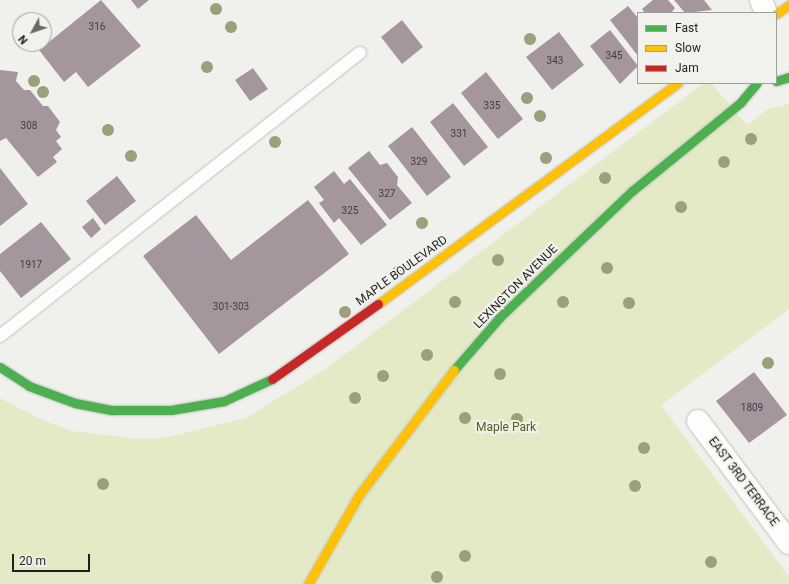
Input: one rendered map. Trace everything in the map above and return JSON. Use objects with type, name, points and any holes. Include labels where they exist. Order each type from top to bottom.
[{"type":"street","points":[[761,0],[771,12]]},
{"type":"street","points":[[777,13],[789,5]]},
{"type":"street","points":[[777,81],[789,77]]},
{"type":"street","name":"MAPLE BOULEVARD","points":[[0,367],[29,386],[76,403],[112,410],[170,410],[224,401],[280,376],[677,84]]},
{"type":"street","name":"LEXINGTON AVENUE","points":[[308,584],[359,495],[436,390],[498,318],[632,191],[740,103],[756,84]]},
{"type":"street","name":"EAST 3RD TERRACE","points":[[698,421],[789,543]]},
{"type":"lane","points":[[0,336],[360,53]]},
{"type":"green space","name":"Maple Park","points":[[703,84],[712,84],[747,125],[768,109],[789,104],[789,309],[661,405],[789,577],[789,584],[0,584],[0,398],[42,420],[72,431],[138,439],[163,438],[246,418],[324,370]]},
{"type":"building","points":[[101,0],[141,46],[88,87],[76,72],[64,82],[41,52],[52,52],[52,40]]},
{"type":"building","points":[[131,0],[149,0],[138,9]]},
{"type":"building","points":[[653,0],[668,0],[675,8],[672,12],[644,12],[642,9]]},
{"type":"building","points":[[674,0],[704,0],[712,10],[694,12],[684,12]]},
{"type":"building","points":[[628,6],[637,17],[637,55],[610,20]]},
{"type":"building","points":[[402,20],[423,47],[402,64],[381,37]]},
{"type":"building","points":[[610,30],[637,65],[637,67],[620,84],[590,46]]},
{"type":"building","points":[[559,32],[584,65],[552,90],[526,57]]},
{"type":"building","points":[[253,68],[268,89],[250,101],[235,80]]},
{"type":"building","points":[[0,70],[18,72],[16,81],[24,90],[30,90],[43,106],[48,106],[60,122],[56,130],[61,137],[56,141],[62,149],[53,157],[57,162],[38,177],[6,138],[0,141]]},
{"type":"building","points":[[486,72],[523,119],[498,139],[461,93]]},
{"type":"building","points":[[453,103],[488,147],[464,166],[430,122]]},
{"type":"building","points":[[412,127],[451,177],[427,196],[388,146]]},
{"type":"building","points":[[369,151],[380,165],[387,163],[398,177],[397,185],[412,203],[390,220],[348,168]]},
{"type":"building","points":[[0,168],[28,204],[0,226]]},
{"type":"building","points":[[334,171],[344,184],[350,179],[387,225],[361,245],[339,218],[334,223],[319,203],[324,200],[314,187]]},
{"type":"building","points":[[117,176],[136,201],[105,225],[86,201]]},
{"type":"building","points":[[308,200],[349,254],[219,354],[143,256],[196,215],[231,260]]},
{"type":"building","points":[[93,218],[101,229],[91,238],[82,227]]},
{"type":"building","points":[[41,222],[71,259],[21,298],[0,271],[0,254]]},
{"type":"building","points":[[754,372],[787,415],[749,443],[716,401]]},
{"type":"traffic: fast","points":[[777,81],[789,77]]},
{"type":"traffic: fast","points":[[454,370],[499,318],[632,191],[740,103],[756,84]]},
{"type":"traffic: fast","points":[[0,367],[29,386],[75,403],[112,410],[171,410],[224,401],[272,379]]},
{"type":"traffic: slow","points":[[777,13],[789,5]]},
{"type":"traffic: slow","points":[[378,304],[677,84]]},
{"type":"traffic: slow","points":[[308,584],[359,495],[454,370]]},
{"type":"traffic: jam","points":[[272,379],[378,304]]}]
